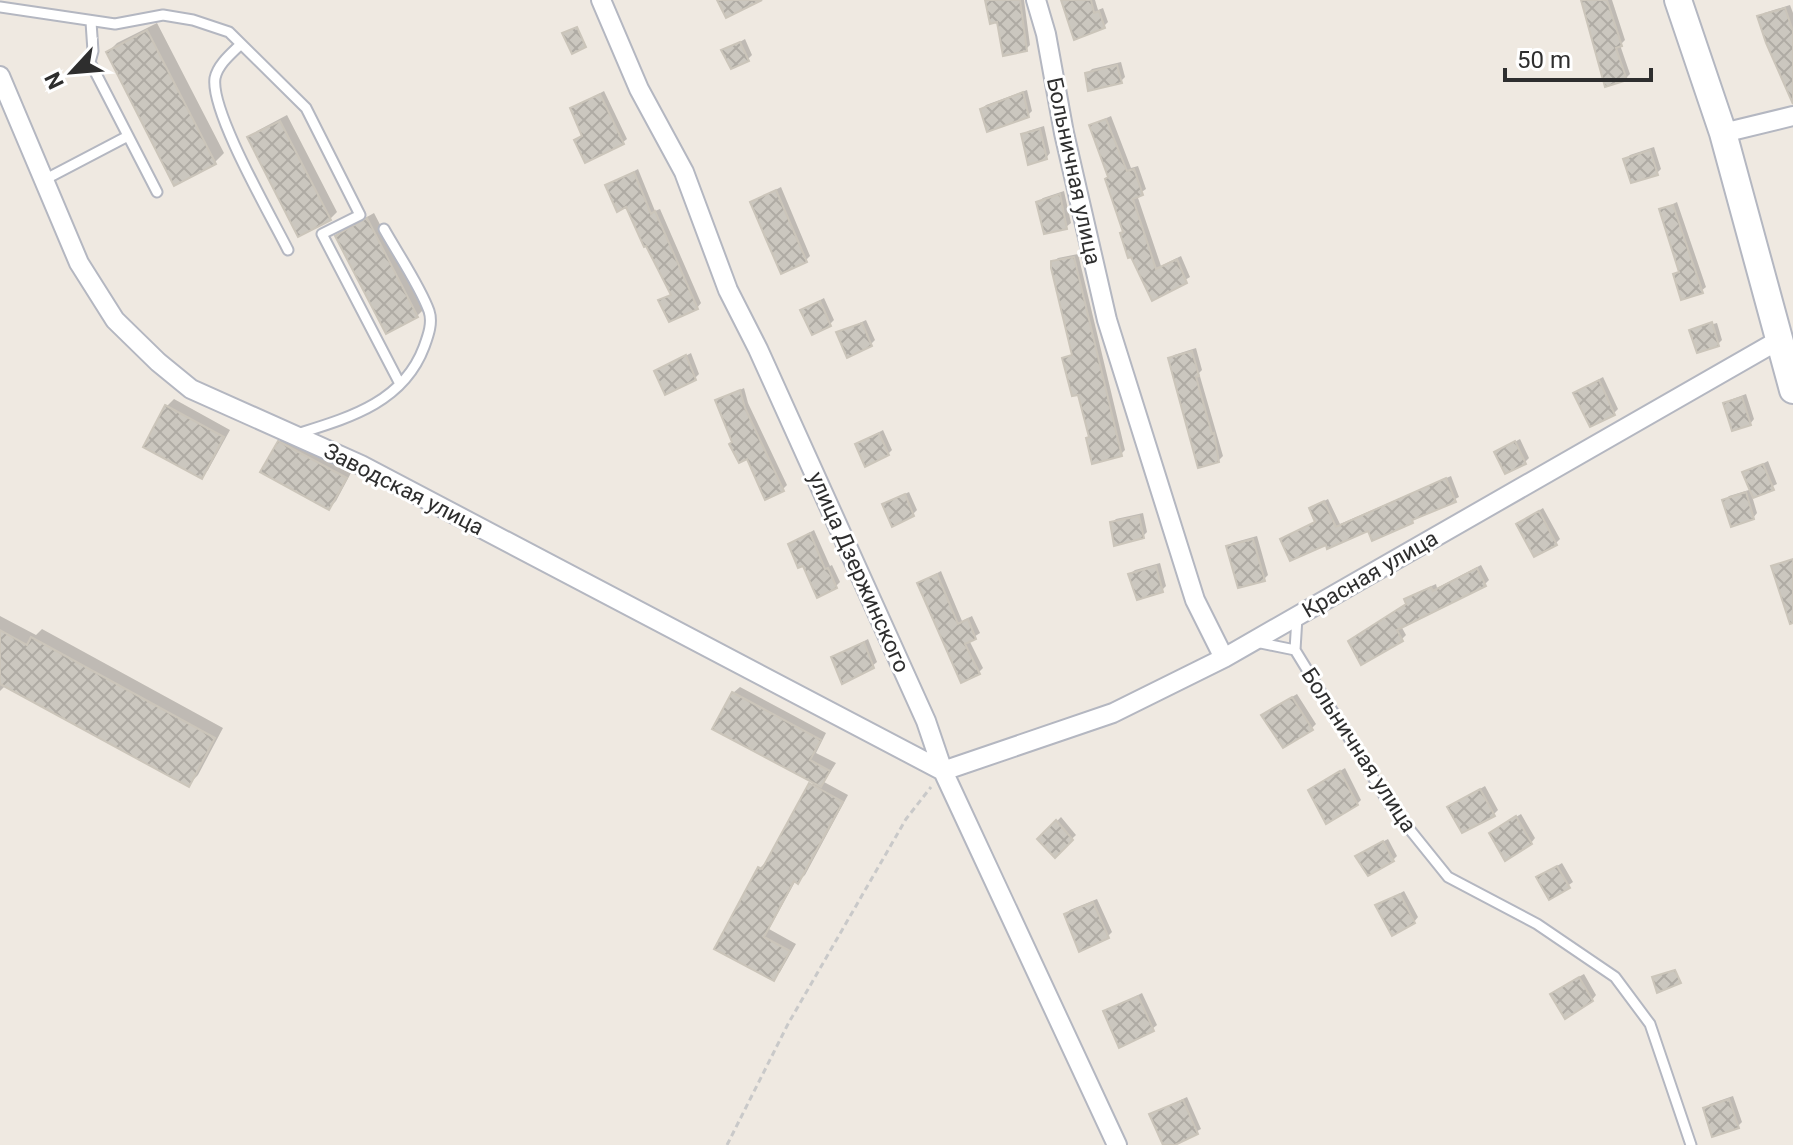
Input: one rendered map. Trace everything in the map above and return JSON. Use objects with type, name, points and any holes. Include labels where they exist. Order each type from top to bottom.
[{"type":"main road","points":[[1678,0],[1723,133],[1793,390]]},
{"type":"street","name":"улица Дзержинского","points":[[601,0],[639,89],[684,172],[728,290],[758,349],[926,721],[943,771],[1117,1145]]},
{"type":"street","name":"Больничная улица","points":[[1036,0],[1107,320],[1195,600],[1224,658]]},
{"type":"street","name":"Заводская улица","points":[[0,76],[79,263],[115,320],[191,389],[361,465],[943,771]]},
{"type":"street","points":[[1723,133],[1793,116]]},
{"type":"street","name":"Красная улица","points":[[943,771],[1113,713],[1224,658],[1779,340]]},
{"type":"lane","points":[[0,7],[115,24],[163,15],[193,20],[229,32],[306,108],[360,215],[322,234],[400,384]]},
{"type":"lane","points":[[91,22],[93,51],[90,62],[157,192]]},
{"type":"lane","points":[[241,44],[223,63],[216,77],[215,95],[230,134],[288,250]]},
{"type":"lane","points":[[44,180],[128,136]]},
{"type":"lane","points":[[294,435],[360,414],[387,397],[416,368],[430,330],[430,313],[384,229]]},
{"type":"lane","name":"Больничная улица","points":[[1297,616],[1295,650],[1390,805],[1448,877],[1537,924],[1615,977],[1650,1024],[1691,1145]]},
{"type":"lane","points":[[1253,641],[1295,650]]},
{"type":"path","points":[[727,1145],[800,1003],[906,819],[943,771]]},
{"type":"building","points":[[717,0],[762,0],[726,18]]},
{"type":"building","points":[[985,0],[1020,0],[1027,51],[1003,56],[997,22],[990,24]]},
{"type":"building","points":[[1061,0],[1091,0],[1094,13],[1099,11],[1105,28],[1074,40]]},
{"type":"building","points":[[1581,0],[1607,0],[1622,46],[1616,48],[1627,80],[1605,87]]},
{"type":"building","points":[[1785,8],[1793,31],[1793,104],[1757,16]]},
{"type":"building","points":[[577,27],[586,47],[572,54],[562,33]]},
{"type":"building","points":[[147,30],[216,164],[174,186],[106,52]]},
{"type":"building","points":[[740,42],[749,61],[731,69],[721,50]]},
{"type":"building","points":[[1117,65],[1122,83],[1088,91],[1085,73]]},
{"type":"building","points":[[1023,92],[1029,117],[987,132],[980,109]]},
{"type":"building","points":[[600,94],[624,144],[585,163],[574,140],[582,136],[570,108]]},
{"type":"building","points":[[1106,119],[1127,171],[1134,169],[1143,195],[1133,199],[1156,269],[1177,259],[1187,283],[1152,301],[1131,257],[1128,258],[1120,233],[1123,232],[1105,179],[1108,177],[1089,125]]},
{"type":"building","points":[[280,121],[331,220],[298,237],[247,137]]},
{"type":"building","points":[[1040,129],[1047,159],[1028,165],[1021,134]]},
{"type":"building","points":[[1650,150],[1658,175],[1631,183],[1623,159]]},
{"type":"building","points":[[634,172],[651,214],[655,211],[698,309],[669,322],[658,300],[671,295],[626,207],[617,212],[605,185]]},
{"type":"building","points":[[776,190],[807,262],[781,274],[750,202]]},
{"type":"building","points":[[1060,194],[1067,229],[1044,234],[1036,202]]},
{"type":"building","points":[[1673,205],[1703,293],[1681,300],[1673,274],[1679,272],[1659,209]]},
{"type":"building","points":[[367,218],[418,317],[386,334],[335,236]]},
{"type":"building","points":[[1074,257],[1122,456],[1092,464],[1086,438],[1089,437],[1078,395],[1072,396],[1062,358],[1072,355],[1051,268],[1051,261]]},
{"type":"building","points":[[820,301],[831,326],[812,335],[800,310]]},
{"type":"building","points":[[1712,322],[1719,346],[1697,353],[1689,330]]},
{"type":"building","points":[[862,323],[872,346],[847,358],[836,332]]},
{"type":"building","points":[[1192,351],[1219,462],[1198,468],[1168,358]]},
{"type":"building","points":[[686,355],[696,380],[665,395],[654,371]]},
{"type":"building","points":[[1599,380],[1615,415],[1590,427],[1573,393]]},
{"type":"building","points":[[740,390],[745,408],[784,491],[765,500],[747,459],[739,463],[729,444],[732,442],[715,400]]},
{"type":"building","points":[[1742,397],[1751,425],[1732,431],[1723,403]]},
{"type":"building","points":[[165,405],[224,437],[202,479],[143,447]]},
{"type":"building","points":[[879,433],[889,455],[865,467],[855,444]]},
{"type":"building","points":[[278,441],[347,478],[329,510],[260,472]]},
{"type":"building","points":[[1515,441],[1526,464],[1505,474],[1494,452]]},
{"type":"building","points":[[1763,464],[1774,490],[1753,498],[1742,472]]},
{"type":"building","points":[[1446,478],[1456,502],[1372,541],[1368,531],[1290,561],[1280,539],[1315,522],[1309,508],[1324,501],[1336,527]]},
{"type":"building","points":[[1746,492],[1754,519],[1731,527],[1722,500]]},
{"type":"building","points":[[905,494],[914,516],[892,527],[882,504]]},
{"type":"building","points":[[1539,511],[1557,545],[1534,557],[1516,524]]},
{"type":"building","points":[[1139,516],[1144,538],[1114,546],[1110,522]]},
{"type":"building","points":[[810,533],[837,588],[817,598],[803,566],[798,568],[788,544]]},
{"type":"building","points":[[1253,539],[1265,581],[1238,588],[1226,546]]},
{"type":"building","points":[[1793,559],[1793,623],[1790,624],[1771,566]]},
{"type":"building","points":[[1156,566],[1163,592],[1137,600],[1128,574]]},
{"type":"building","points":[[1477,568],[1486,586],[1397,630],[1403,641],[1361,665],[1348,641],[1406,604],[1404,599],[1431,587],[1433,591]]},
{"type":"building","points":[[937,574],[958,624],[968,619],[976,639],[965,644],[980,674],[961,683],[917,583]]},
{"type":"building","points":[[0,630],[27,645],[31,637],[215,738],[189,787],[0,684]]},
{"type":"building","points":[[864,642],[874,668],[842,684],[831,657]]},
{"type":"building","points":[[732,692],[821,740],[810,760],[830,771],[821,787],[712,729]]},
{"type":"building","points":[[1292,697],[1313,730],[1283,748],[1261,715]]},
{"type":"building","points":[[1340,771],[1358,805],[1326,824],[1308,790]]},
{"type":"building","points":[[809,783],[843,802],[798,884],[794,881],[764,937],[790,951],[774,981],[714,949],[758,867],[762,869]]},
{"type":"building","points":[[1480,789],[1495,816],[1462,833],[1447,807]]},
{"type":"building","points":[[1516,816],[1532,844],[1505,861],[1489,833]]},
{"type":"building","points":[[1056,820],[1073,840],[1055,858],[1037,839]]},
{"type":"building","points":[[1383,841],[1394,861],[1368,876],[1355,856]]},
{"type":"building","points":[[1557,866],[1570,888],[1549,900],[1536,877]]},
{"type":"building","points":[[1400,894],[1415,923],[1392,936],[1375,905]]},
{"type":"building","points":[[1093,902],[1109,938],[1079,952],[1064,914]]},
{"type":"building","points":[[1675,970],[1681,983],[1657,993],[1652,977]]},
{"type":"building","points":[[1579,977],[1593,1001],[1565,1019],[1550,994]]},
{"type":"building","points":[[1138,996],[1154,1031],[1119,1048],[1103,1011]]},
{"type":"building","points":[[1729,1099],[1739,1128],[1712,1137],[1703,1108]]},
{"type":"building","points":[[1183,1100],[1198,1134],[1175,1145],[1163,1145],[1149,1114]]}]
